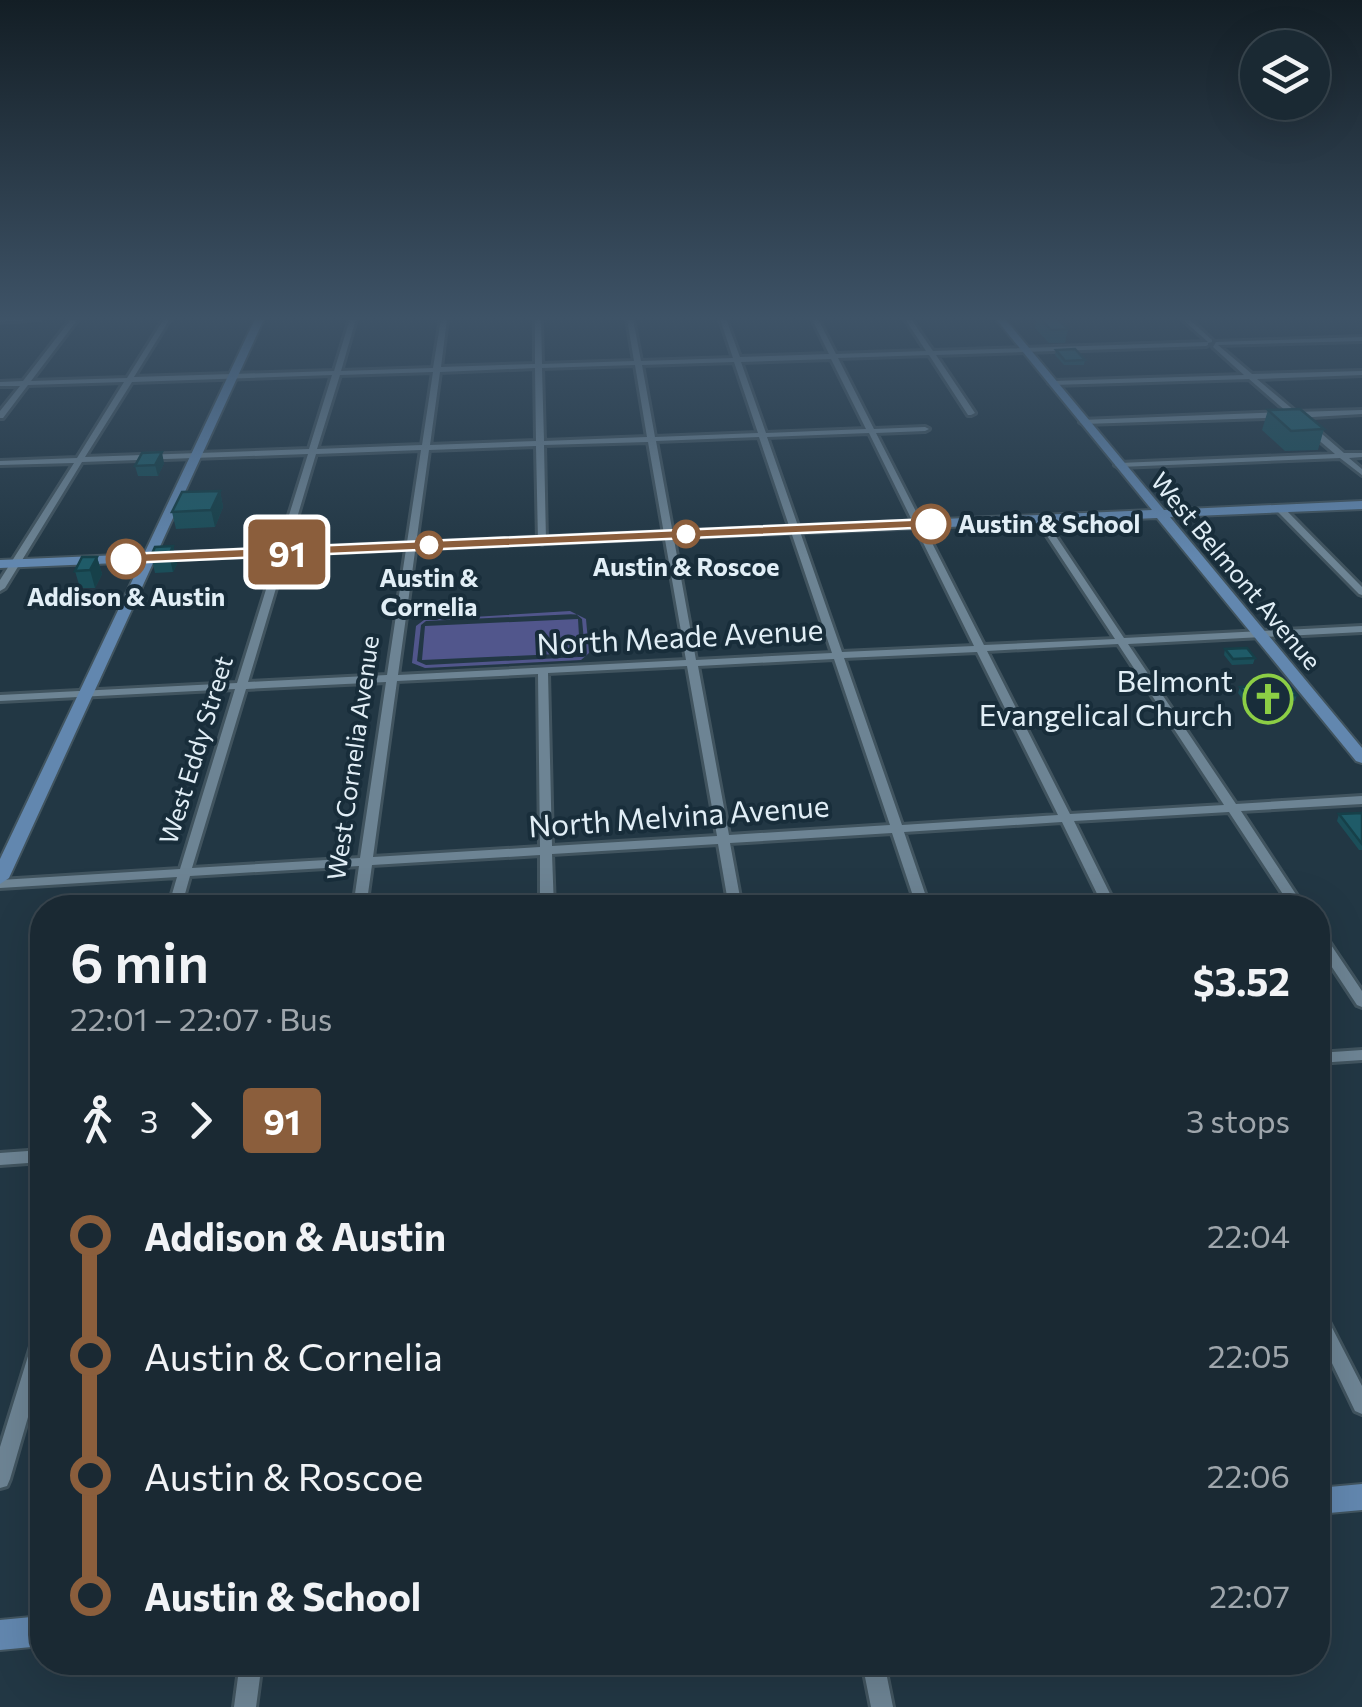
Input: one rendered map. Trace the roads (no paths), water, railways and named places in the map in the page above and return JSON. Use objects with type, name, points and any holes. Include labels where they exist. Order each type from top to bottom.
[{"type":"street","points":[[0,588],[8,564],[118,399]]},
{"type":"street","points":[[0,881],[224,399]]},
{"type":"street","name":"West Eddy Street","points":[[178,895],[329,399]]},
{"type":"street","name":"West Cornelia Avenue","points":[[362,895],[433,399]]},
{"type":"street","points":[[539,399],[542,540]]},
{"type":"street","points":[[645,399],[734,895]]},
{"type":"street","points":[[750,399],[920,895]]},
{"type":"street","points":[[856,399],[1106,895]]},
{"type":"street","points":[[961,399],[971,413]]},
{"type":"street","name":"West Belmont Avenue","points":[[1065,399],[1362,758]]},
{"type":"street","points":[[1277,399],[1362,473]]},
{"type":"street","points":[[1084,422],[1362,412]]},
{"type":"street","points":[[0,463],[925,428]]},
{"type":"street","points":[[1119,465],[1362,455]]},
{"type":"street","points":[[8,564],[1362,505]]},
{"type":"street","points":[[1280,508],[1362,592]]},
{"type":"street","points":[[1040,519],[1290,895]]},
{"type":"street","name":"North Meade Avenue","points":[[0,698],[1362,629]]},
{"type":"street","points":[[543,670],[547,895]]},
{"type":"street","name":"North Melvina Avenue","points":[[0,881],[1362,800]]},
{"type":"street","points":[[1330,954],[1362,1002]]},
{"type":"street","points":[[1330,1057],[1362,1055]]},
{"type":"street","points":[[0,1159],[30,1157]]},
{"type":"street","points":[[1330,1341],[1362,1405]]},
{"type":"street","points":[[0,1480],[30,1380]]},
{"type":"street","points":[[1330,1501],[1362,1497]]},
{"type":"street","points":[[0,1635],[30,1632]]},
{"type":"street","points":[[245,1707],[249,1675]]},
{"type":"street","points":[[876,1675],[882,1707]]},
{"type":"place","name":"Austin & School","points":[[931,524]]},
{"type":"place","name":"Austin & Roscoe","points":[[686,534]]},
{"type":"place","name":"Austin & Cornelia","points":[[429,545]]},
{"type":"place","name":"Addison & Austin","points":[[126,559]]},
{"type":"place","name":"Belmont Evangelical Church","points":[[1268,699]]}]
